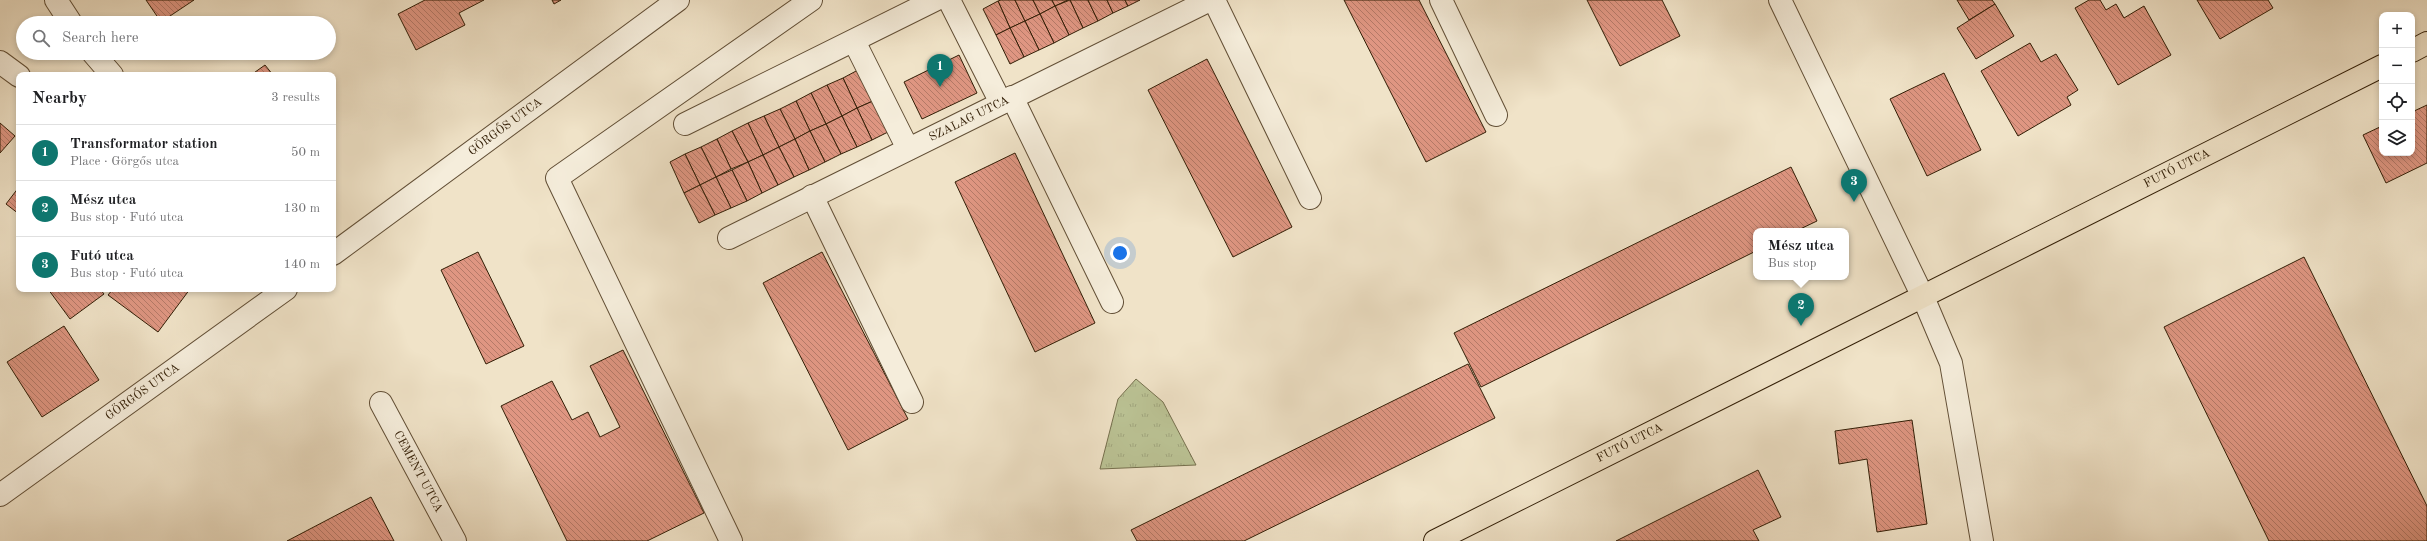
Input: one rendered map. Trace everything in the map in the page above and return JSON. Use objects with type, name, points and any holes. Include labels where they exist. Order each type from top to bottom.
[{"type":"main road","points":[[2415,49],[2427,43]]},
{"type":"main road","name":"FUTÓ UTCA","points":[[1435,541],[2379,68]]},
{"type":"street","points":[[56,0],[66,16]]},
{"type":"street","name":"GÖRGŐS UTCA","points":[[336,252],[678,0]]},
{"type":"street","points":[[731,541],[556,178],[811,0]]},
{"type":"street","points":[[685,124],[935,0]]},
{"type":"street","points":[[949,0],[1007,100],[1112,302]]},
{"type":"street","name":"SZALAG UTCA","points":[[729,238],[1210,0]]},
{"type":"street","points":[[1214,0],[1310,198]]},
{"type":"street","points":[[1441,0],[1496,115]]},
{"type":"street","points":[[1780,0],[1923,297],[1951,363],[1982,541]]},
{"type":"street","points":[[854,41],[908,149]]},
{"type":"street","points":[[99,60],[109,72]]},
{"type":"street","points":[[0,62],[16,74]]},
{"type":"street","points":[[812,196],[912,402]]},
{"type":"street","name":"GÖRGŐS UTCA","points":[[0,495],[282,292]]},
{"type":"street","name":"CEMENT UTCA","points":[[380,402],[456,541]]},
{"type":"green space","points":[[1136,379],[1163,402],[1196,465],[1100,469],[1118,399]]},
{"type":"building","points":[[146,0],[194,0],[170,16],[157,16]]},
{"type":"building","points":[[425,0],[484,0],[459,13],[465,25],[416,50],[398,14]]},
{"type":"building","points":[[552,0],[561,0],[554,4]]},
{"type":"building","points":[[1015,0],[1025,21],[1010,28],[998,1]]},
{"type":"building","points":[[1015,0],[1033,0],[1040,14],[1025,21]]},
{"type":"building","points":[[1033,0],[1052,0],[1055,6],[1040,14]]},
{"type":"building","points":[[1052,0],[1068,0],[1055,6]]},
{"type":"building","points":[[1070,0],[1088,0],[1098,21],[1083,28]]},
{"type":"building","points":[[1070,0],[1083,28],[1069,35],[1055,6]]},
{"type":"building","points":[[1088,0],[1107,0],[1113,13],[1098,21]]},
{"type":"building","points":[[1107,0],[1125,0],[1128,6],[1113,13]]},
{"type":"building","points":[[1125,0],[1140,0],[1128,6]]},
{"type":"building","points":[[1344,0],[1419,0],[1486,132],[1426,162]]},
{"type":"building","points":[[1587,0],[1662,0],[1680,36],[1620,66]]},
{"type":"building","points":[[1957,0],[1992,0],[1995,4],[1969,20]]},
{"type":"building","points":[[2089,0],[2100,0],[2106,10],[2116,4],[2124,18],[2144,6],[2171,55],[2118,85],[2075,8]]},
{"type":"building","points":[[2197,0],[2268,0],[2273,8],[2220,39]]},
{"type":"building","points":[[998,1],[1010,28],[996,35],[983,9]]},
{"type":"building","points":[[1995,4],[2014,36],[1976,59],[1957,28]]},
{"type":"building","points":[[1055,6],[1069,35],[1054,43],[1040,14]]},
{"type":"building","points":[[1040,14],[1054,43],[1039,50],[1025,21]]},
{"type":"building","points":[[1025,21],[1039,50],[1024,57],[1010,28]]},
{"type":"building","points":[[1010,28],[1024,57],[1010,64],[996,35]]},
{"type":"building","points":[[2030,43],[2041,62],[2056,54],[2078,90],[2067,97],[2071,105],[2018,136],[1981,71]]},
{"type":"building","points":[[959,55],[977,93],[922,119],[904,82]]},
{"type":"building","points":[[1207,59],[1292,227],[1233,257],[1148,90]]},
{"type":"building","points":[[265,65],[271,72],[255,72]]},
{"type":"building","points":[[858,70],[873,101],[857,108],[843,78]]},
{"type":"building","points":[[1944,73],[1981,150],[1927,176],[1890,99]]},
{"type":"building","points":[[843,78],[857,108],[842,116],[827,85]]},
{"type":"building","points":[[827,85],[842,116],[826,124],[811,93]]},
{"type":"building","points":[[811,93],[826,124],[810,131],[796,101]]},
{"type":"building","points":[[796,101],[810,131],[795,139],[780,109]]},
{"type":"building","points":[[873,101],[888,132],[872,140],[857,108]]},
{"type":"building","points":[[2427,105],[2427,163],[2386,183],[2363,135],[2379,127],[2379,156],[2415,156],[2415,111]]},
{"type":"building","points":[[857,108],[872,140],[857,147],[842,116]]},
{"type":"building","points":[[780,109],[795,139],[779,147],[764,116]]},
{"type":"building","points":[[764,116],[779,147],[763,155],[748,123]]},
{"type":"building","points":[[842,116],[857,147],[841,154],[826,124]]},
{"type":"building","points":[[0,123],[15,136],[0,153]]},
{"type":"building","points":[[748,123],[763,155],[748,162],[732,131]]},
{"type":"building","points":[[826,124],[841,154],[825,162],[810,131]]},
{"type":"building","points":[[732,131],[748,162],[731,169],[717,139]]},
{"type":"building","points":[[810,131],[825,162],[809,170],[795,139]]},
{"type":"building","points":[[717,139],[731,169],[716,177],[701,147]]},
{"type":"building","points":[[795,139],[809,170],[794,177],[779,147]]},
{"type":"building","points":[[701,147],[716,177],[700,185],[685,154]]},
{"type":"building","points":[[779,147],[794,177],[778,185],[763,155]]},
{"type":"building","points":[[1015,153],[1095,323],[1035,352],[955,182]]},
{"type":"building","points":[[685,154],[700,185],[684,193],[670,162]]},
{"type":"building","points":[[763,155],[778,185],[762,193],[748,162]]},
{"type":"building","points":[[748,162],[762,193],[747,201],[732,170]]},
{"type":"building","points":[[1791,167],[1817,221],[1802,228],[1753,228],[1753,252],[1481,387],[1454,333]]},
{"type":"building","points":[[732,170],[747,201],[731,208],[716,177]]},
{"type":"building","points":[[716,177],[731,208],[715,215],[700,185]]},
{"type":"building","points":[[700,185],[715,215],[699,223],[684,193]]},
{"type":"building","points":[[16,191],[16,212],[6,204]]},
{"type":"building","points":[[478,252],[524,346],[486,364],[441,270]]},
{"type":"building","points":[[822,252],[908,419],[848,450],[763,283]]},
{"type":"building","points":[[2304,257],[2427,506],[2427,541],[2269,541],[2164,327]]},
{"type":"building","points":[[50,292],[102,292],[104,294],[70,319]]},
{"type":"building","points":[[110,292],[188,292],[158,332],[108,295]]},
{"type":"building","points":[[64,326],[99,380],[42,417],[7,362]]},
{"type":"building","points":[[623,350],[704,513],[647,541],[567,541],[501,406],[552,381],[572,420],[588,412],[600,437],[620,427],[590,366]]},
{"type":"building","points":[[1468,364],[1495,418],[1244,541],[1137,541],[1131,530]]},
{"type":"building","points":[[1912,420],[1927,524],[1877,532],[1867,459],[1839,464],[1835,431]]},
{"type":"building","points":[[1758,470],[1781,517],[1753,530],[1759,541],[1616,541]]},
{"type":"building","points":[[371,497],[394,541],[287,541]]},
{"type":"place","name":"Transformator station","points":[[940,87]]},
{"type":"place","name":"Futó utca","points":[[1854,202]]},
{"type":"place","name":"Mész utca","points":[[1801,326]]}]
